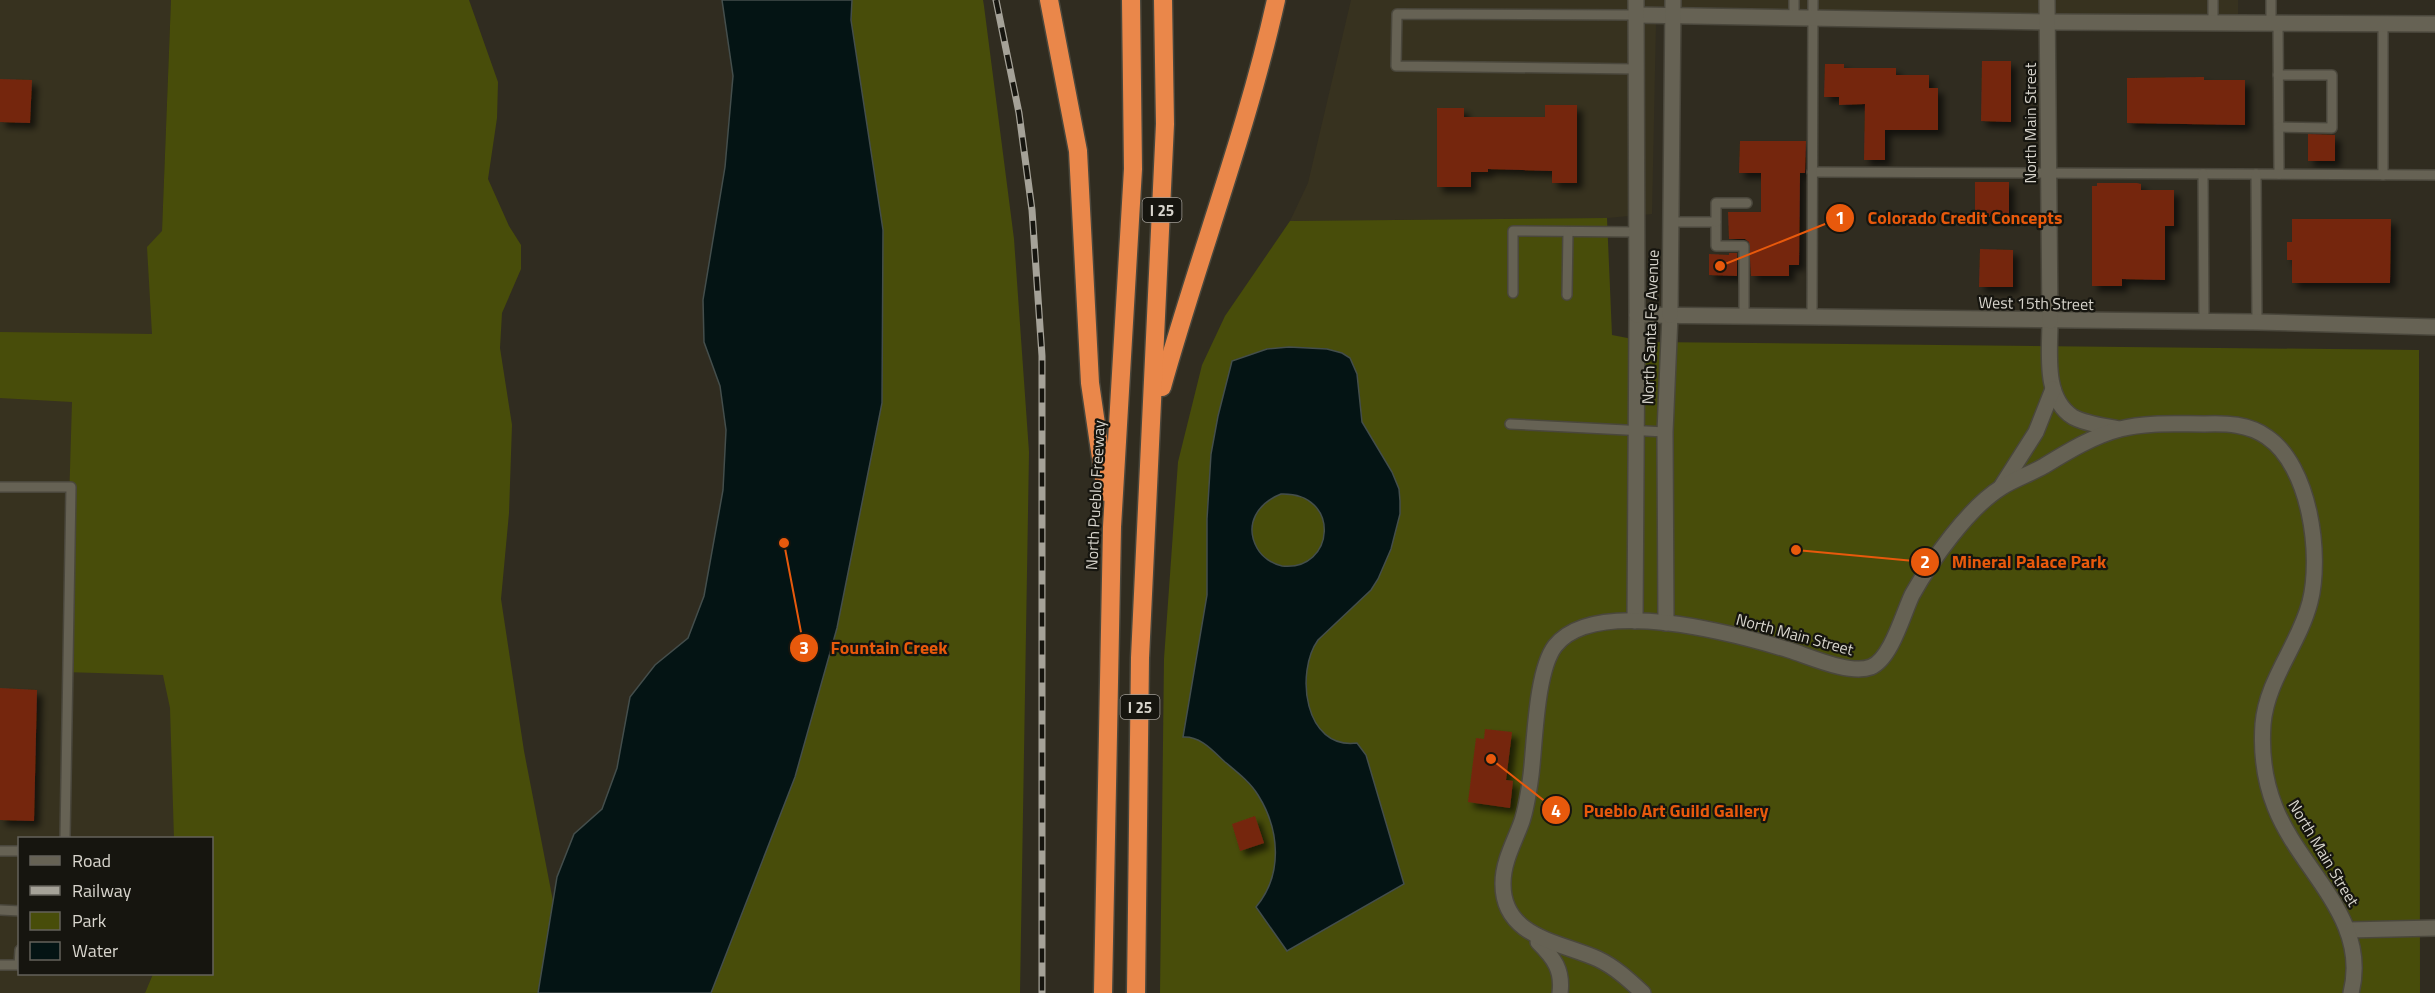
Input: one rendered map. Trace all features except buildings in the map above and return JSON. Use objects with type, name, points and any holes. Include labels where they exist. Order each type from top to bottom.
[{"type":"highway","points":[[1049,0],[1078,151],[1090,383],[1112,527]]},
{"type":"highway","name":"North Pueblo Freeway","points":[[1102,993],[1112,527],[1133,169],[1131,0]]},
{"type":"highway","name":"I 25","points":[[1136,993],[1140,658],[1153,421],[1165,124],[1163,0]]},
{"type":"highway","points":[[1153,421],[1182,315],[1253,87],[1276,0]]},
{"type":"street","name":"North Main Street","points":[[2047,0],[2050,321],[2053,389],[2057,402],[2075,418],[2119,429]]},
{"type":"street","points":[[1636,7],[1812,18],[2435,24]]},
{"type":"street","name":"North Santa Fe Avenue","points":[[1635,621],[1636,7]]},
{"type":"street","name":"North Santa Fe Avenue","points":[[1666,623],[1665,432],[1670,315],[1673,8]]},
{"type":"street","name":"West 15th Street","points":[[1637,315],[2258,322],[2435,327]]},
{"type":"street","name":"North Main Street","points":[[1666,623],[1755,641],[1840,666],[1857,669],[1878,664],[1886,654],[1912,595],[1931,564],[1963,524],[2000,488],[2036,432],[2053,389]]},
{"type":"street","name":"North Main Street","points":[[2000,488],[2095,438],[2119,429],[2156,424],[2240,425],[2266,436],[2286,456],[2294,469],[2314,540],[2315,577],[2306,616],[2271,689],[2265,709],[2263,737],[2265,767],[2276,809],[2286,830],[2348,930],[2354,956],[2351,993]]},
{"type":"street","points":[[1560,993],[1562,980],[1554,958],[1516,920],[1504,896],[1503,882],[1529,791],[1541,687],[1548,660],[1555,646],[1568,634],[1598,623],[1635,621],[1666,623]]},
{"type":"street","points":[[2348,930],[2435,928]]},
{"type":"street","points":[[1530,933],[1555,945],[1597,958],[1614,968],[1643,993]]},
{"type":"lane","points":[[1794,0],[1794,17]]},
{"type":"lane","points":[[1812,317],[1813,0]]},
{"type":"lane","points":[[2213,0],[2213,23]]},
{"type":"lane","points":[[2271,0],[2275,23],[2278,75],[2279,174]]},
{"type":"lane","points":[[1636,7],[1397,14],[1396,56],[1396,66],[1636,69]]},
{"type":"lane","points":[[2383,24],[2383,175]]},
{"type":"lane","points":[[2278,75],[2332,75],[2332,128],[2279,127]]},
{"type":"lane","points":[[1812,172],[2435,175]]},
{"type":"lane","points":[[2203,174],[2204,322]]},
{"type":"lane","points":[[2256,174],[2258,322]]},
{"type":"lane","points":[[1744,316],[1744,246],[1716,246],[1716,203],[1747,203]]},
{"type":"lane","points":[[1671,222],[1716,222]]},
{"type":"lane","points":[[1513,293],[1513,231],[1637,232]]},
{"type":"lane","points":[[1567,295],[1568,232]]},
{"type":"lane","points":[[1510,424],[1665,432]]},
{"type":"lane","points":[[0,487],[71,487],[65,837]]},
{"type":"lane","points":[[0,851],[18,851]]},
{"type":"lane","points":[[0,910],[18,911]]},
{"type":"lane","points":[[0,965],[18,965]]},
{"type":"shaded area","points":[[0,0],[171,0],[162,231],[175,837],[18,837],[18,975],[153,975],[145,993],[0,993]]},
{"type":"shaded area","points":[[1351,0],[2238,0],[2238,23],[1656,23],[1652,214],[1607,218],[1290,221],[1308,183]]},
{"type":"green space","points":[[171,0],[469,0],[498,82],[497,118],[488,179],[509,226],[521,245],[521,269],[502,313],[500,348],[512,425],[509,513],[501,599],[524,751],[553,901],[538,993],[145,993],[153,975],[213,975],[213,837],[174,837],[170,708],[163,675],[64,672],[72,402],[0,398],[0,332],[152,334],[147,247],[162,231]]},
{"type":"green space","points":[[852,0],[983,0],[1014,239],[1029,452],[1020,993],[711,993],[795,777],[837,628]]},
{"type":"green space","points":[[1607,218],[1612,335],[1648,342],[2419,350],[2420,993],[1160,993],[1164,659],[1178,462],[1202,365],[1225,316],[1290,221]]},
{"type":"water","points":[[722,0],[852,0],[851,20],[883,230],[882,403],[837,628],[795,777],[711,993],[538,993],[557,877],[574,834],[602,809],[617,768],[630,697],[655,665],[688,638],[704,596],[723,490],[726,430],[720,386],[704,342],[703,300],[725,167],[733,76]]},
{"type":"water","points":[[1289,347],[1327,349],[1350,358],[1357,374],[1362,422],[1392,472],[1399,489],[1400,501],[1400,514],[1391,549],[1378,579],[1371,590],[1318,640],[1311,654],[1306,688],[1315,722],[1325,734],[1339,742],[1357,743],[1366,755],[1404,884],[1287,951],[1256,907],[1271,881],[1274,867],[1274,837],[1265,809],[1258,795],[1243,777],[1201,742],[1183,737],[1207,595],[1207,519],[1211,454],[1218,416],[1232,361],[1267,349]],"holes":[[[1281,494],[1301,497],[1314,505],[1322,517],[1324,532],[1321,545],[1313,557],[1300,565],[1278,565],[1264,557],[1257,548],[1253,539],[1253,523],[1260,509],[1273,498]]]},
{"type":"railway","points":[[996,0],[1019,113],[1032,210],[1042,356],[1042,993]]},
{"type":"place","name":"Colorado Credit Concepts","points":[[1720,266]]},
{"type":"place","name":"Fountain Creek","points":[[784,543]]},
{"type":"place","name":"Mineral Palace Park","points":[[1796,550]]},
{"type":"place","name":"Pueblo Art Guild Gallery","points":[[1491,759]]}]
